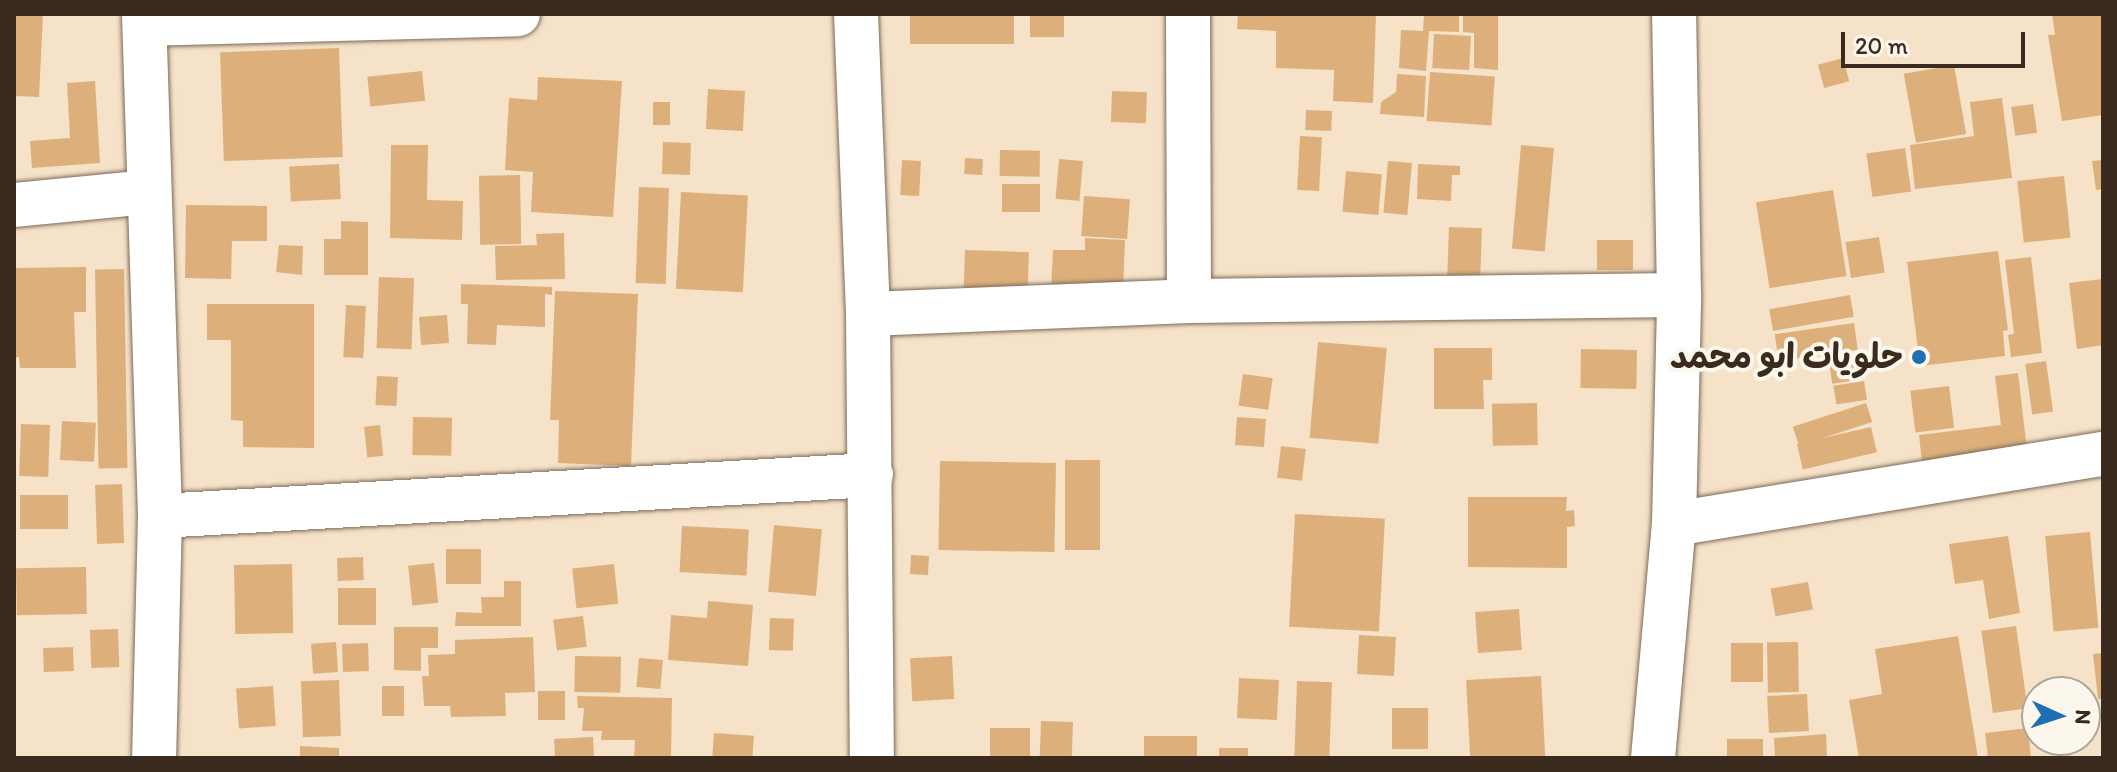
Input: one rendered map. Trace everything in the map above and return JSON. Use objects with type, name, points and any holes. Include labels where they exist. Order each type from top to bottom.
[{"type":"street","points":[[154,758],[160,516],[144,19],[518,14]]},
{"type":"street","points":[[856,14],[868,314],[872,758]]},
{"type":"street","points":[[1188,14],[1189,301]]},
{"type":"street","points":[[1653,758],[1674,524],[1679,295],[1674,14]]},
{"type":"street","points":[[14,205],[148,192]]},
{"type":"street","points":[[868,314],[1189,301],[1679,295]]},
{"type":"street","points":[[1674,524],[2103,454]]},
{"type":"street","points":[[160,516],[871,475]]},
{"type":"building","points":[[14,14],[43,14],[39,97],[14,96]]},
{"type":"building","points":[[910,14],[1014,14],[1014,44],[910,44]]},
{"type":"building","points":[[1030,14],[1064,14],[1064,37],[1030,37]]},
{"type":"building","points":[[1238,14],[1376,14],[1373,103],[1333,101],[1334,70],[1276,68],[1276,31],[1237,29]]},
{"type":"building","points":[[1424,14],[1459,14],[1459,32],[1429,31],[1426,71],[1399,68],[1401,30],[1423,31]]},
{"type":"building","points":[[2052,14],[2103,14],[2103,115],[2062,121],[2048,35],[2055,35]]},
{"type":"building","points":[[1463,15],[1498,15],[1498,70],[1474,68],[1474,33],[1463,32]]},
{"type":"building","points":[[1434,34],[1471,36],[1469,70],[1432,68]]},
{"type":"building","points":[[339,48],[343,157],[224,161],[220,52]]},
{"type":"building","points":[[1843,58],[1849,81],[1824,88],[1818,65]]},
{"type":"building","points":[[1954,65],[1966,134],[1916,143],[1904,74]]},
{"type":"building","points":[[422,71],[425,101],[370,107],[367,77]]},
{"type":"building","points":[[1430,72],[1495,77],[1491,125],[1427,121]]},
{"type":"building","points":[[1397,74],[1426,76],[1424,117],[1380,114],[1381,102],[1396,92]]},
{"type":"building","points":[[538,77],[622,81],[613,217],[531,212],[533,172],[505,170],[509,98],[537,100]]},
{"type":"building","points":[[95,81],[100,163],[32,168],[30,141],[70,138],[67,83]]},
{"type":"building","points":[[708,89],[745,91],[743,131],[706,129]]},
{"type":"building","points":[[1112,91],[1147,92],[1146,123],[1111,122]]},
{"type":"building","points":[[2002,98],[2012,178],[1915,189],[1910,145],[1974,136],[1970,102]]},
{"type":"building","points":[[653,102],[670,102],[670,125],[653,125]]},
{"type":"building","points":[[2033,104],[2037,133],[2015,136],[2011,107]]},
{"type":"building","points":[[1306,110],[1332,111],[1331,131],[1305,130]]},
{"type":"building","points":[[1300,136],[1322,137],[1319,191],[1297,190]]},
{"type":"building","points":[[663,142],[691,143],[690,175],[662,174]]},
{"type":"building","points":[[391,145],[428,145],[427,200],[463,201],[462,240],[390,238]]},
{"type":"building","points":[[1521,145],[1554,148],[1545,251],[1512,249]]},
{"type":"building","points":[[1905,148],[1911,192],[1873,197],[1866,153]]},
{"type":"building","points":[[1000,150],[1040,151],[1040,177],[1000,176]]},
{"type":"building","points":[[965,158],[983,159],[982,175],[964,174]]},
{"type":"building","points":[[1059,159],[1083,161],[1079,201],[1056,199]]},
{"type":"building","points":[[902,160],[921,161],[919,196],[900,195]]},
{"type":"building","points":[[2103,160],[2103,189],[2096,190],[2092,161]]},
{"type":"building","points":[[1388,161],[1412,163],[1407,215],[1383,213]]},
{"type":"building","points":[[339,164],[341,199],[291,202],[289,167]]},
{"type":"building","points":[[1418,164],[1460,166],[1460,175],[1452,175],[1451,201],[1417,199]]},
{"type":"building","points":[[1346,171],[1382,174],[1378,215],[1342,212]]},
{"type":"building","points":[[520,175],[521,244],[480,245],[479,176]]},
{"type":"building","points":[[2064,176],[2070,238],[2024,243],[2017,181]]},
{"type":"building","points":[[1002,184],[1040,184],[1040,212],[1002,212]]},
{"type":"building","points":[[639,187],[669,188],[666,284],[636,283]]},
{"type":"building","points":[[1833,190],[1847,276],[1770,288],[1756,202]]},
{"type":"building","points":[[681,192],[748,196],[743,292],[676,289]]},
{"type":"building","points":[[1084,196],[1130,199],[1127,239],[1081,236]]},
{"type":"building","points":[[186,205],[267,206],[267,241],[232,241],[231,279],[185,278]]},
{"type":"building","points":[[341,221],[368,222],[368,275],[324,275],[324,239],[341,239]]},
{"type":"building","points":[[1449,227],[1482,228],[1480,277],[1447,276]]},
{"type":"building","points":[[564,233],[565,279],[496,280],[495,246],[537,245],[536,234]]},
{"type":"building","points":[[1879,237],[1885,273],[1851,278],[1845,242]]},
{"type":"building","points":[[1085,238],[1125,240],[1123,293],[1051,289],[1053,250],[1085,250]]},
{"type":"building","points":[[1597,240],[1633,240],[1633,270],[1597,270]]},
{"type":"building","points":[[279,245],[303,246],[302,275],[276,272]]},
{"type":"building","points":[[965,250],[1029,252],[1028,291],[964,289]]},
{"type":"building","points":[[1998,251],[2008,330],[2003,331],[2005,356],[1920,366],[1907,262]]},
{"type":"building","points":[[2031,257],[2042,353],[2011,357],[2008,335],[2014,334],[2005,260]]},
{"type":"building","points":[[86,267],[86,312],[74,312],[76,368],[20,368],[19,357],[14,358],[14,268]]},
{"type":"building","points":[[124,269],[127,468],[98,468],[95,270]]},
{"type":"building","points":[[379,277],[414,278],[412,349],[377,348]]},
{"type":"building","points":[[2103,279],[2103,345],[2077,349],[2069,283]]},
{"type":"building","points":[[461,284],[552,287],[552,295],[545,294],[545,327],[497,325],[496,345],[467,344],[468,304],[461,304]]},
{"type":"building","points":[[555,291],[638,294],[631,466],[558,463],[559,420],[550,420]]},
{"type":"building","points":[[1850,295],[1854,317],[1773,331],[1769,309]]},
{"type":"building","points":[[207,304],[314,304],[314,448],[243,447],[243,421],[231,420],[231,340],[207,340]]},
{"type":"building","points":[[346,305],[366,306],[363,358],[343,357]]},
{"type":"building","points":[[447,315],[449,343],[421,345],[419,317]]},
{"type":"building","points":[[1854,323],[1858,350],[1779,361],[1775,334]]},
{"type":"building","points":[[1318,342],[1387,348],[1378,444],[1310,438]]},
{"type":"building","points":[[1434,348],[1492,348],[1492,380],[1483,380],[1484,409],[1434,409]]},
{"type":"building","points":[[1581,349],[1637,350],[1636,389],[1580,388]]},
{"type":"building","points":[[1860,354],[1864,379],[1832,384],[1828,359]]},
{"type":"building","points":[[2046,361],[2053,412],[2032,414],[2025,364]]},
{"type":"building","points":[[2018,373],[2027,450],[1922,463],[1919,435],[2001,425],[1995,376]]},
{"type":"building","points":[[1243,374],[1273,378],[1268,410],[1239,406]]},
{"type":"building","points":[[377,376],[398,377],[396,406],[375,405]]},
{"type":"building","points":[[1864,381],[1867,400],[1836,405],[1833,386]]},
{"type":"building","points":[[1949,386],[1954,428],[1915,432],[1910,391]]},
{"type":"building","points":[[1537,403],[1538,445],[1493,446],[1492,404]]},
{"type":"building","points":[[1866,403],[1872,422],[1799,446],[1793,427]]},
{"type":"building","points":[[413,417],[452,418],[451,456],[412,455]]},
{"type":"building","points":[[1237,417],[1266,419],[1264,447],[1235,445]]},
{"type":"building","points":[[62,421],[96,423],[94,462],[60,460]]},
{"type":"building","points":[[21,424],[50,425],[48,477],[19,476]]},
{"type":"building","points":[[380,425],[383,456],[367,458],[364,427]]},
{"type":"building","points":[[1871,427],[1877,452],[1803,469],[1797,444]]},
{"type":"building","points":[[1281,446],[1306,449],[1302,481],[1277,478]]},
{"type":"building","points":[[1065,460],[1100,460],[1100,550],[1065,550]]},
{"type":"building","points":[[940,461],[1056,463],[1054,552],[938,550]]},
{"type":"building","points":[[122,484],[124,543],[97,544],[95,485]]},
{"type":"building","points":[[20,495],[68,495],[68,529],[20,529]]},
{"type":"building","points":[[1468,497],[1567,497],[1566,511],[1574,510],[1575,526],[1567,527],[1567,568],[1468,567]]},
{"type":"building","points":[[1295,514],[1385,519],[1379,632],[1289,627]]},
{"type":"building","points":[[774,525],[822,529],[816,596],[768,592]]},
{"type":"building","points":[[682,526],[749,530],[747,575],[680,572]]},
{"type":"building","points":[[2090,532],[2098,628],[2054,632],[2045,536]]},
{"type":"building","points":[[2008,536],[2020,613],[1989,619],[1983,580],[1955,584],[1949,544]]},
{"type":"building","points":[[446,549],[481,549],[481,584],[446,584]]},
{"type":"building","points":[[911,555],[929,556],[928,575],[910,574]]},
{"type":"building","points":[[363,557],[364,580],[338,581],[337,558]]},
{"type":"building","points":[[434,563],[438,603],[412,605],[408,566]]},
{"type":"building","points":[[292,564],[293,633],[235,634],[234,565]]},
{"type":"building","points":[[614,564],[618,604],[576,608],[572,568]]},
{"type":"building","points":[[86,567],[87,614],[17,615],[16,568]]},
{"type":"building","points":[[504,581],[521,581],[521,626],[455,626],[456,612],[482,613],[481,597],[504,597]]},
{"type":"building","points":[[1808,582],[1813,610],[1775,616],[1771,589]]},
{"type":"building","points":[[338,588],[376,588],[376,625],[338,625]]},
{"type":"building","points":[[708,601],[753,605],[748,666],[668,660],[671,615],[707,618]]},
{"type":"building","points":[[1519,609],[1522,650],[1478,653],[1475,612]]},
{"type":"building","points":[[583,616],[587,647],[557,650],[553,620]]},
{"type":"building","points":[[770,618],[794,619],[793,651],[769,650]]},
{"type":"building","points":[[2016,626],[2023,676],[2021,709],[1993,713],[1981,631]]},
{"type":"building","points":[[394,627],[438,627],[438,648],[421,648],[421,671],[394,670]]},
{"type":"building","points":[[118,629],[119,667],[91,668],[90,630]]},
{"type":"building","points":[[1359,635],[1396,637],[1394,676],[1357,674]]},
{"type":"building","points":[[1958,636],[1978,758],[1859,758],[1849,700],[1882,694],[1875,649]]},
{"type":"building","points":[[533,637],[535,692],[505,693],[506,716],[451,717],[450,706],[424,706],[422,676],[429,676],[428,655],[455,654],[455,640]]},
{"type":"building","points":[[336,642],[338,672],[313,674],[311,644]]},
{"type":"building","points":[[1798,642],[1799,692],[1768,693],[1767,643]]},
{"type":"building","points":[[368,643],[369,671],[343,672],[342,644]]},
{"type":"building","points":[[1731,643],[1763,643],[1763,682],[1731,682]]},
{"type":"building","points":[[73,647],[74,671],[44,672],[43,648]]},
{"type":"building","points":[[2103,653],[2103,699],[2101,676],[2095,676],[2093,654]]},
{"type":"building","points":[[575,656],[621,657],[620,693],[574,692]]},
{"type":"building","points":[[952,656],[954,699],[912,701],[910,658]]},
{"type":"building","points":[[639,658],[663,660],[660,689],[636,687]]},
{"type":"building","points":[[1541,676],[1545,758],[1470,758],[1466,680]]},
{"type":"building","points":[[1239,678],[1279,680],[1277,720],[1237,718]]},
{"type":"building","points":[[339,680],[341,736],[303,737],[301,681]]},
{"type":"building","points":[[1297,681],[1332,682],[1329,758],[1294,758]]},
{"type":"building","points":[[273,686],[276,726],[239,728],[236,689]]},
{"type":"building","points":[[382,686],[404,686],[404,716],[382,716]]},
{"type":"building","points":[[538,691],[565,691],[565,720],[538,720]]},
{"type":"building","points":[[1807,694],[1809,731],[1769,733],[1767,696]]},
{"type":"building","points":[[577,696],[672,698],[671,758],[634,758],[635,740],[601,740],[602,731],[582,731],[584,708],[578,708]]},
{"type":"building","points":[[1392,708],[1428,708],[1428,749],[1392,749]]},
{"type":"building","points":[[1041,721],[1073,722],[1072,758],[1040,758]]},
{"type":"building","points":[[990,728],[1030,728],[1030,758],[990,758]]},
{"type":"building","points":[[2021,729],[2021,756],[2031,758],[1988,758],[1985,733]]},
{"type":"building","points":[[714,733],[754,736],[752,758],[712,758]]},
{"type":"building","points":[[1826,734],[1827,758],[1775,758],[1774,738]]},
{"type":"building","points":[[1144,736],[1197,736],[1197,758],[1144,758]]},
{"type":"building","points":[[593,737],[594,758],[555,758],[554,739]]},
{"type":"building","points":[[1727,739],[1763,739],[1763,758],[1727,758]]},
{"type":"building","points":[[300,746],[339,748],[339,758],[300,758]]},
{"type":"building","points":[[1219,748],[1248,748],[1248,758],[1219,758]]},
{"type":"place","name":"حلويات ابو محمد","points":[[1919,357]]}]
